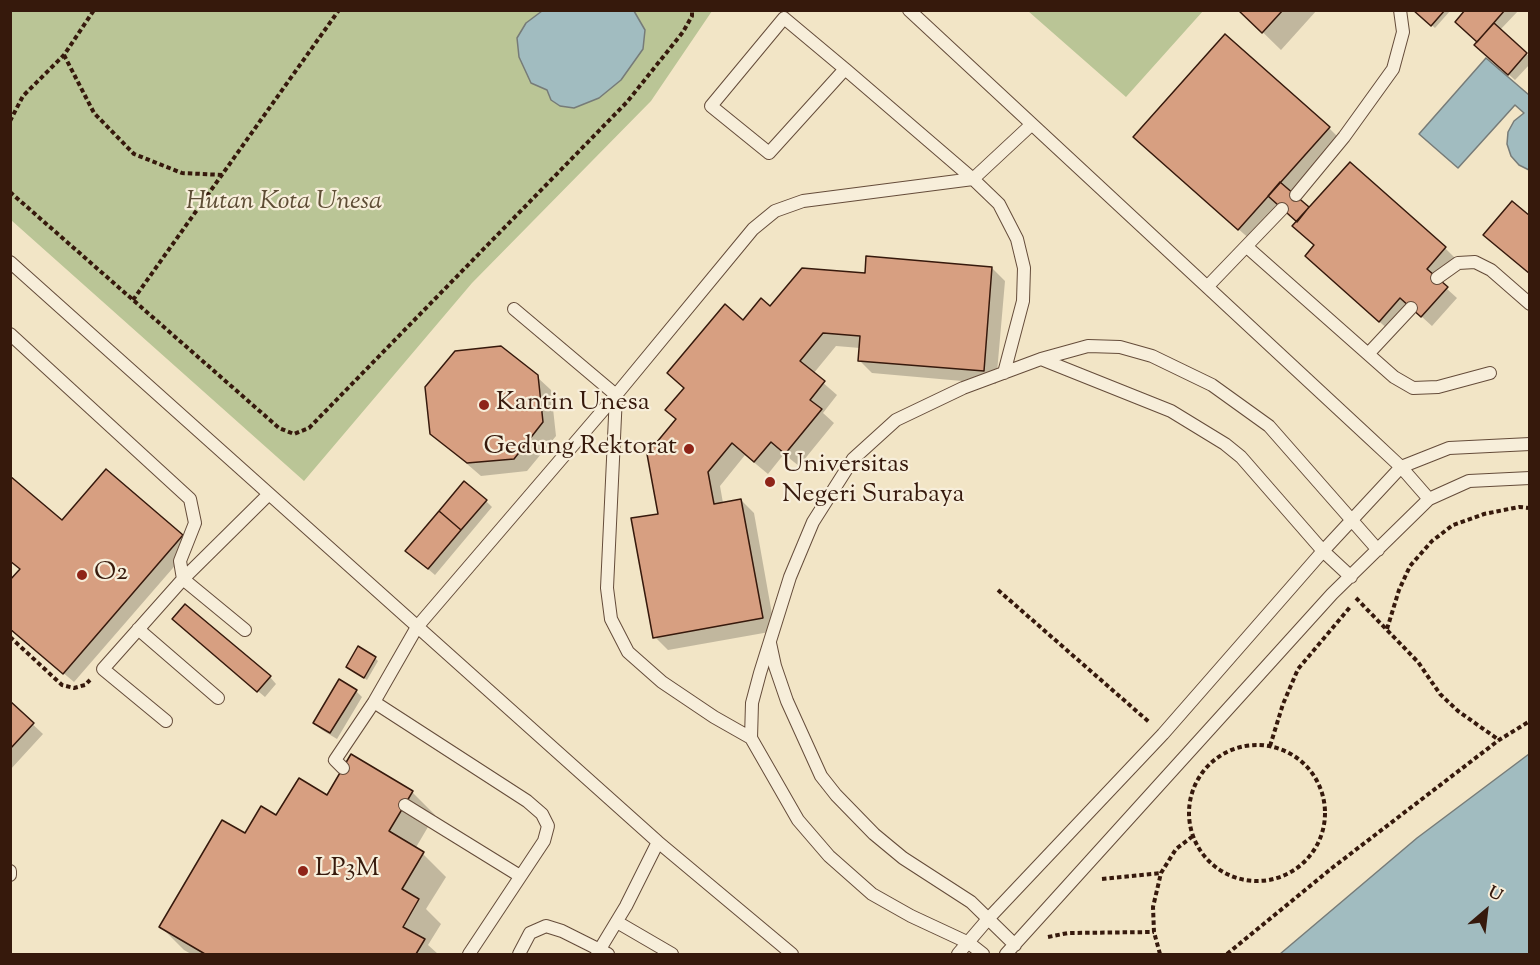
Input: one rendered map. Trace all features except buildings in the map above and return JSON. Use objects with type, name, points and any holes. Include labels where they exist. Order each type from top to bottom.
[{"type":"lane","points":[[909,10],[1401,467],[1429,499]]},
{"type":"lane","points":[[1296,195],[1344,137],[1393,69],[1403,32],[1400,10]]},
{"type":"lane","points":[[845,69],[769,153],[711,106],[784,18],[845,69],[973,179],[999,204],[1017,239],[1024,268],[1023,301],[1004,372]]},
{"type":"lane","points":[[343,768],[335,760],[375,702],[417,627],[616,395],[753,229],[775,211],[803,201],[973,179],[1031,124]]},
{"type":"lane","points":[[1207,287],[1282,209]]},
{"type":"lane","points":[[1247,247],[1394,377],[1413,388],[1438,387],[1490,374]]},
{"type":"lane","points":[[10,262],[658,842],[792,954]]},
{"type":"lane","points":[[1437,278],[1458,262],[1475,262],[1491,270],[1530,304]]},
{"type":"lane","points":[[1369,353],[1411,308]]},
{"type":"lane","points":[[514,309],[616,395]]},
{"type":"lane","points":[[10,334],[190,500],[195,523],[180,561],[183,579],[245,630]]},
{"type":"lane","points":[[751,738],[752,703],[790,577],[813,522],[853,459],[896,420],[963,388],[1041,358],[1088,346],[1120,347],[1152,356],[1212,385],[1269,426],[1378,550]]},
{"type":"lane","points":[[1041,358],[1171,411],[1225,444],[1241,457],[1347,580]]},
{"type":"lane","points":[[616,395],[607,588],[611,619],[628,652],[662,682],[714,717],[751,738],[798,820],[829,856],[872,894],[910,916],[969,943],[983,954]]},
{"type":"lane","points":[[958,954],[988,919],[1163,734],[1401,467],[1449,448],[1530,444]]},
{"type":"lane","points":[[1006,954],[1324,602],[1429,499],[1469,481],[1530,478]]},
{"type":"lane","points":[[166,721],[103,669],[183,579],[269,494]]},
{"type":"lane","points":[[138,629],[218,698]]},
{"type":"lane","points":[[770,642],[775,666],[787,701],[821,776],[836,795],[874,834],[903,858],[970,902],[1015,945]]},
{"type":"lane","points":[[375,702],[527,801],[542,814],[548,826],[544,840],[469,954]]},
{"type":"lane","points":[[405,805],[520,876]]},
{"type":"lane","points":[[519,954],[530,933],[546,926],[562,930],[602,953],[658,842]]},
{"type":"lane","points":[[617,922],[672,954]]},
{"type":"path","points":[[10,121],[23,96],[63,55],[94,10]]},
{"type":"path","points":[[133,300],[339,10]]},
{"type":"path","points":[[10,192],[279,428],[294,434],[309,428],[627,102],[683,32],[692,16],[692,10]]},
{"type":"path","points":[[63,55],[94,113],[134,154],[182,173],[223,175]]},
{"type":"path","points":[[1387,630],[1399,590],[1410,566],[1432,541],[1453,525],[1484,514],[1519,507],[1530,508]]},
{"type":"path","points":[[1347,580],[1357,598],[1418,662],[1440,694],[1458,711],[1499,740]]},
{"type":"path","points":[[998,591],[1163,734]]},
{"type":"path","points":[[1270,746],[1283,704],[1298,669],[1357,598]]},
{"type":"path","points":[[10,637],[62,685],[74,688],[85,685],[103,669]]},
{"type":"path","points":[[1227,954],[1332,868],[1499,740],[1530,721]]},
{"type":"path","points":[[1249,745],[1270,746],[1289,753],[1306,765],[1318,781],[1325,800],[1326,821],[1320,840],[1310,858],[1295,871],[1276,879],[1256,882],[1235,878],[1217,868],[1203,854],[1193,836],[1189,816],[1191,796],[1199,777],[1212,761],[1230,750],[1249,745]]},
{"type":"path","points":[[1160,954],[1154,932],[1153,907],[1161,873],[1176,849],[1193,836]]},
{"type":"path","points":[[1072,881],[1161,873]]},
{"type":"path","points":[[1015,945],[1068,933],[1154,932]]},
{"type":"green space","name":"Hutan Kota Unesa","points":[[11,11],[712,11],[651,101],[472,283],[304,481],[11,220]]},
{"type":"green space","points":[[1028,11],[1203,11],[1126,97]]},
{"type":"water","points":[[542,11],[634,11],[645,30],[643,49],[621,80],[599,98],[574,108],[560,106],[551,100],[547,90],[531,83],[519,57],[517,38],[526,23]]},
{"type":"water","points":[[1486,58],[1529,95],[1529,170],[1519,165],[1511,156],[1507,144],[1508,132],[1514,121],[1524,113],[1515,105],[1458,168],[1419,134]]},
{"type":"water","points":[[1529,754],[1529,954],[1280,954],[1417,838]]},
{"type":"place","name":"Kantin Unesa","points":[[484,405]]},
{"type":"place","name":"Gedung Rektorat","points":[[689,449]]},
{"type":"place","name":"Universitas Negeri Surabaya","points":[[770,482]]},
{"type":"place","name":"O2","points":[[82,575]]},
{"type":"place","name":"LP3M","points":[[303,871]]}]
